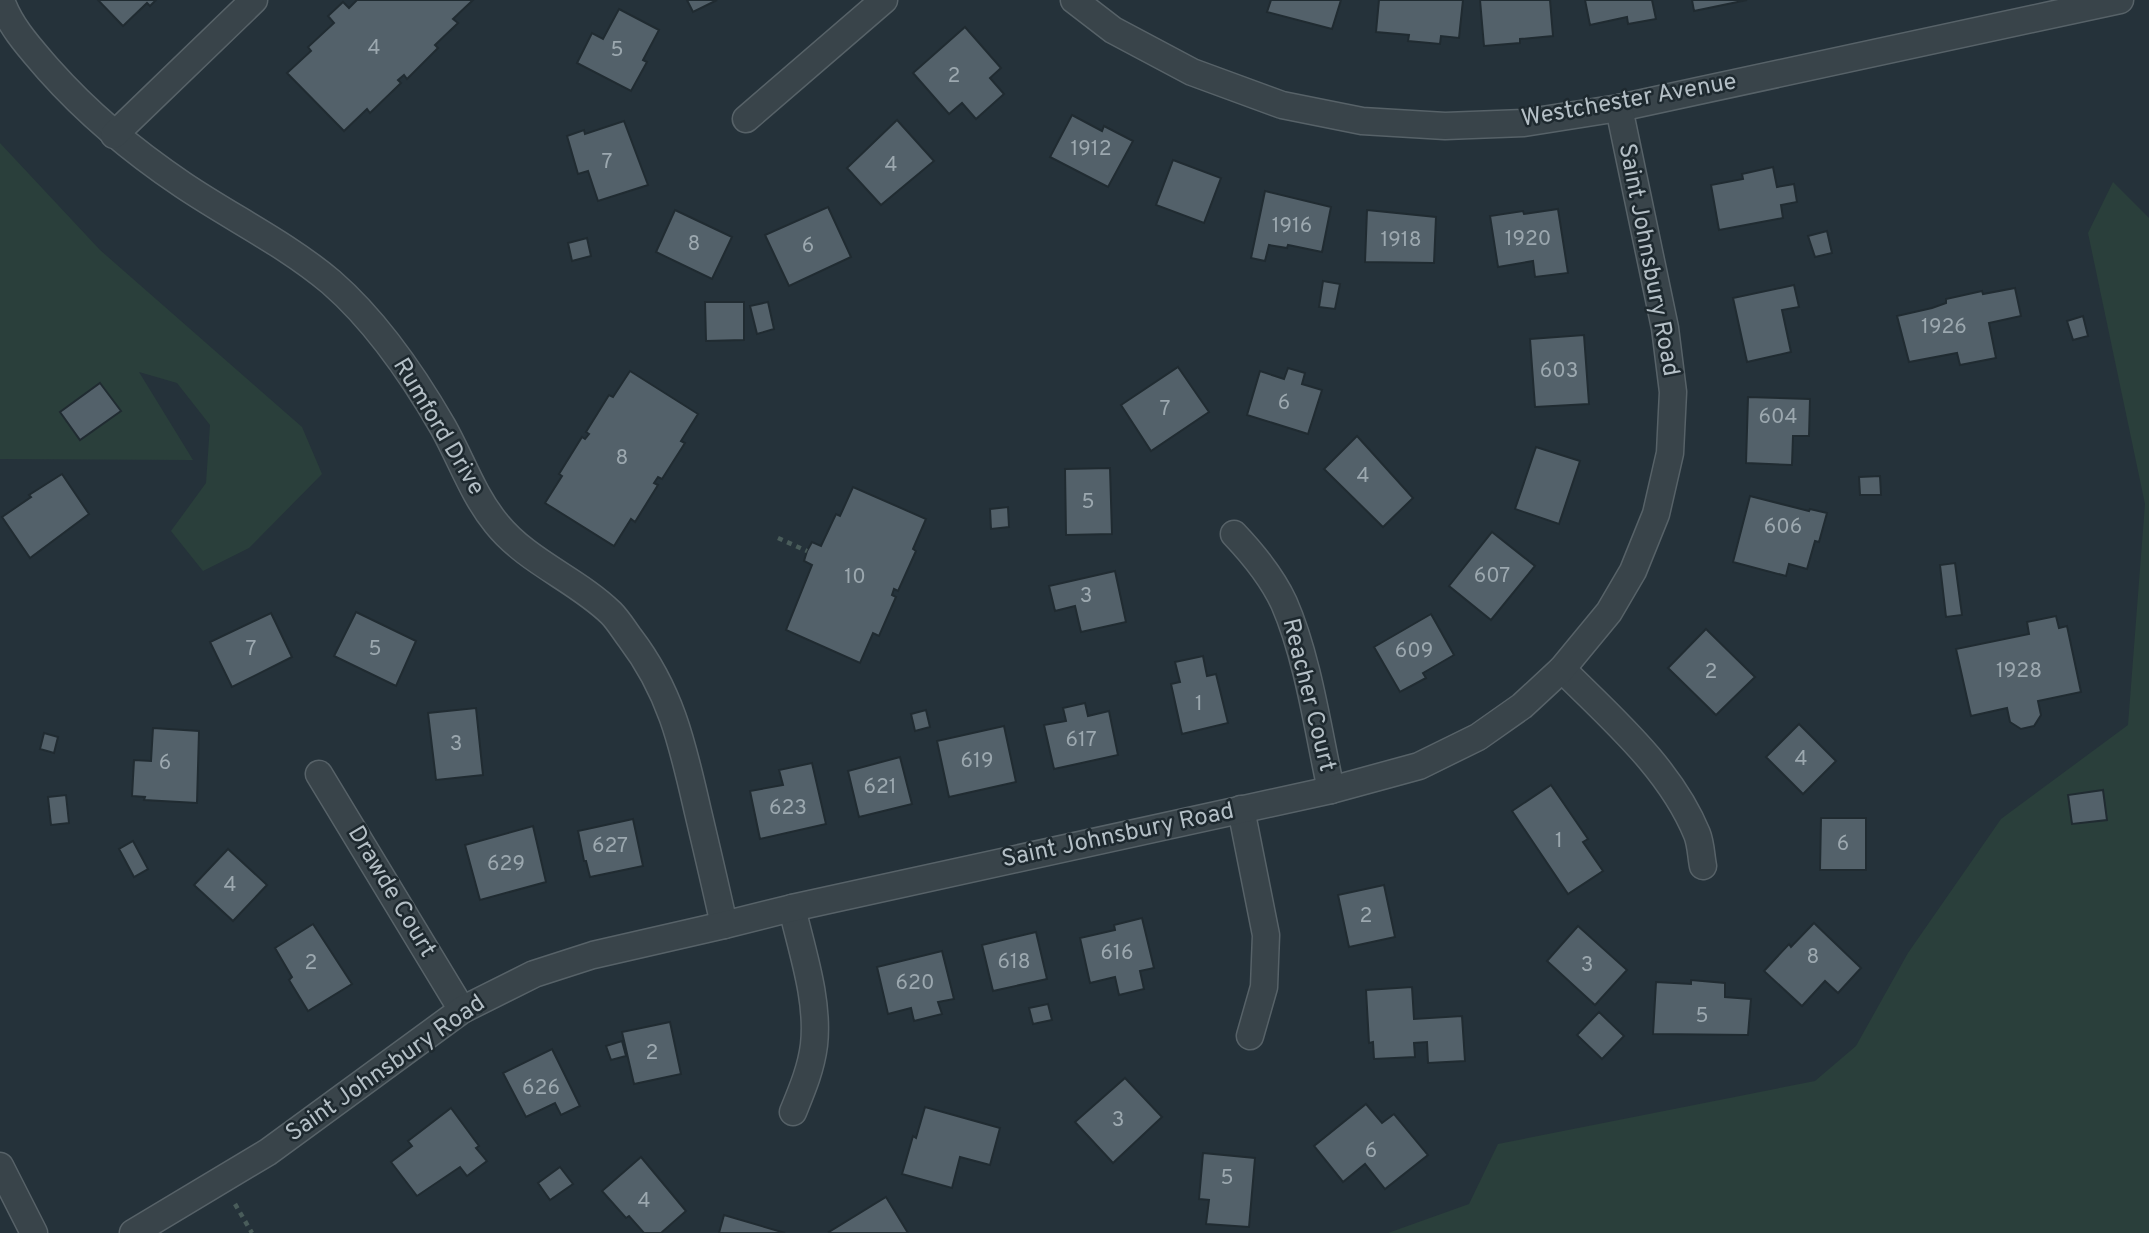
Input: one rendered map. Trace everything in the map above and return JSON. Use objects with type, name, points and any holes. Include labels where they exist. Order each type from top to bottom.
[{"type":"street","name":"Rumford Drive","points":[[1,0],[26,44],[71,94],[114,135],[184,185],[267,236],[332,283],[384,338],[420,389],[496,523],[523,550],[569,579],[612,614],[644,656],[670,704],[724,925]]},
{"type":"street","points":[[114,135],[254,0]]},
{"type":"street","points":[[746,119],[884,0]]},
{"type":"street","name":"Westchester Avenue","points":[[1074,0],[1113,30],[1192,72],[1282,105],[1362,121],[1445,126],[1524,123],[1619,108],[2120,0]]},
{"type":"street","name":"Saint Johnsbury Road","points":[[133,1233],[268,1152],[462,1010],[534,974],[581,958],[792,908],[1331,790],[1419,765],[1478,737],[1522,706],[1562,669],[1609,612],[1633,571],[1656,514],[1670,453],[1673,391],[1665,328],[1619,108]]},
{"type":"street","name":"Reacher Court","points":[[1234,534],[1258,559],[1283,602],[1300,649],[1331,790]]},
{"type":"street","points":[[1562,669],[1649,758],[1665,780],[1680,801],[1698,836],[1703,866]]},
{"type":"street","name":"Drawde Court","points":[[319,774],[462,1010]]},
{"type":"street","points":[[1241,809],[1266,935],[1264,986],[1250,1036]]},
{"type":"street","points":[[792,908],[812,998],[814,1044],[806,1082],[793,1112]]},
{"type":"street","points":[[0,1166],[34,1233]]},
{"type":"path","points":[[778,538],[807,551]]},
{"type":"green space","points":[[0,143],[100,250],[302,427],[322,474],[249,548],[203,571],[171,531],[206,483],[210,425],[177,383],[139,372],[193,460],[0,459]]},
{"type":"green space","points":[[2113,182],[2149,218],[2149,1233],[1388,1233],[1469,1204],[1498,1144],[1815,1081],[1856,1046],[1908,953],[2001,819],[2128,725],[2145,504],[2088,233]]},
{"type":"building","points":[[98,0],[156,0],[150,6],[147,3],[123,26]]},
{"type":"building","points":[[357,0],[473,0],[453,19],[458,23],[435,45],[438,48],[407,79],[404,75],[398,80],[401,83],[370,113],[367,109],[344,131],[287,73],[311,51],[308,47],[334,23],[328,16],[343,2],[349,8]]},
{"type":"building","points":[[687,0],[717,0],[693,12]]},
{"type":"building","points":[[1271,0],[1341,0],[1332,29],[1267,12]]},
{"type":"building","points":[[1379,0],[1463,0],[1459,38],[1441,36],[1440,44],[1408,41],[1409,35],[1376,32]]},
{"type":"building","points":[[1480,0],[1550,0],[1553,36],[1520,39],[1520,43],[1484,46]]},
{"type":"building","points":[[1585,0],[1652,0],[1656,19],[1628,24],[1627,17],[1590,25]]},
{"type":"building","points":[[1692,0],[1747,0],[1694,11]]},
{"type":"building","points":[[619,9],[659,30],[643,60],[647,62],[631,91],[577,63],[592,33],[603,39]]},
{"type":"building","points":[[965,27],[1001,68],[990,78],[1004,94],[976,119],[962,103],[949,114],[913,73]]},
{"type":"building","points":[[1072,115],[1102,131],[1104,126],[1133,141],[1108,187],[1050,157]]},
{"type":"building","points":[[897,120],[934,161],[881,205],[847,168]]},
{"type":"building","points":[[624,121],[648,185],[598,201],[588,171],[578,174],[567,136],[584,130],[585,134]]},
{"type":"building","points":[[1173,160],[1221,178],[1204,223],[1156,205]]},
{"type":"building","points":[[1773,167],[1777,187],[1794,184],[1797,202],[1781,205],[1783,218],[1719,230],[1711,185],[1743,179],[1742,174]]},
{"type":"building","points":[[1265,191],[1331,207],[1322,252],[1288,245],[1287,248],[1269,245],[1265,261],[1251,258]]},
{"type":"building","points":[[828,207],[851,257],[789,286],[765,235]]},
{"type":"building","points":[[1558,209],[1568,273],[1535,277],[1533,261],[1498,267],[1490,216]]},
{"type":"building","points":[[675,210],[732,237],[712,279],[656,252]]},
{"type":"building","points":[[1367,210],[1436,217],[1434,263],[1365,262]]},
{"type":"building","points":[[1827,231],[1832,253],[1815,257],[1808,236]]},
{"type":"building","points":[[587,238],[591,256],[572,261],[568,243]]},
{"type":"building","points":[[1323,281],[1340,284],[1335,309],[1319,307]]},
{"type":"building","points":[[1794,285],[1799,307],[1782,310],[1791,352],[1747,362],[1733,298]]},
{"type":"building","points":[[2015,288],[2021,316],[1989,323],[1996,358],[1960,365],[1957,353],[1909,362],[1897,316],[1932,308],[1946,303],[1946,299],[1982,291],[1983,294]]},
{"type":"building","points":[[705,302],[744,302],[744,340],[706,341]]},
{"type":"building","points":[[768,302],[774,329],[757,334],[750,306]]},
{"type":"building","points":[[2083,316],[2088,336],[2073,340],[2067,321]]},
{"type":"building","points":[[1584,335],[1589,404],[1535,407],[1530,339]]},
{"type":"building","points":[[1178,367],[1209,412],[1151,451],[1121,405]]},
{"type":"building","points":[[1288,368],[1305,373],[1302,384],[1322,390],[1308,434],[1247,415],[1260,371],[1284,379]]},
{"type":"building","points":[[630,371],[698,414],[681,441],[685,443],[662,479],[658,477],[654,483],[658,485],[635,522],[631,519],[614,546],[545,503],[562,476],[559,474],[582,437],[585,439],[589,434],[586,432],[609,395],[613,397]]},
{"type":"building","points":[[100,383],[121,411],[80,440],[60,412]]},
{"type":"building","points":[[1748,397],[1810,399],[1809,436],[1793,436],[1792,465],[1746,463]]},
{"type":"building","points":[[1357,436],[1413,498],[1383,527],[1324,469]]},
{"type":"building","points":[[1536,447],[1580,461],[1559,524],[1515,509]]},
{"type":"building","points":[[1110,468],[1112,534],[1066,535],[1065,469]]},
{"type":"building","points":[[62,474],[89,514],[30,558],[2,517],[31,497],[29,495]]},
{"type":"building","points":[[1880,476],[1881,495],[1860,495],[1859,477]]},
{"type":"building","points":[[853,487],[926,519],[913,549],[916,551],[898,591],[894,589],[892,595],[896,597],[879,636],[873,633],[860,663],[786,630],[812,565],[804,561],[807,551],[812,542],[821,546],[836,514],[840,516]]},
{"type":"building","points":[[1750,496],[1827,513],[1819,542],[1815,541],[1807,569],[1789,564],[1786,576],[1733,562]]},
{"type":"building","points":[[1008,507],[1009,527],[991,529],[990,509]]},
{"type":"building","points":[[1492,532],[1535,566],[1491,620],[1449,586]]},
{"type":"building","points":[[1955,563],[1962,615],[1946,617],[1940,565]]},
{"type":"building","points":[[1115,571],[1126,622],[1081,632],[1075,606],[1055,611],[1049,586]]},
{"type":"building","points":[[356,612],[416,641],[396,686],[334,656]]},
{"type":"building","points":[[271,613],[292,657],[232,687],[210,642]]},
{"type":"building","points":[[1431,614],[1454,655],[1423,673],[1426,678],[1400,692],[1374,647]]},
{"type":"building","points":[[2056,616],[2059,628],[2067,626],[2081,692],[2038,701],[2041,715],[2034,726],[2021,729],[2010,722],[2007,708],[1971,716],[1956,649],[2029,634],[2027,622]]},
{"type":"building","points":[[1706,629],[1755,677],[1716,715],[1668,668]]},
{"type":"building","points":[[1203,656],[1207,676],[1216,674],[1228,723],[1182,734],[1171,684],[1180,682],[1175,662]]},
{"type":"building","points":[[1085,703],[1088,716],[1109,711],[1118,755],[1054,769],[1044,725],[1066,721],[1063,708]]},
{"type":"building","points":[[476,708],[483,775],[436,780],[428,713]]},
{"type":"building","points":[[926,710],[930,727],[915,731],[911,714]]},
{"type":"building","points":[[1799,724],[1836,761],[1803,794],[1766,757]]},
{"type":"building","points":[[1004,726],[1016,782],[949,797],[937,741]]},
{"type":"building","points":[[153,728],[199,731],[197,803],[144,800],[145,797],[132,796],[134,760],[151,761]]},
{"type":"building","points":[[44,733],[58,737],[54,753],[40,749]]},
{"type":"building","points":[[900,757],[912,804],[859,817],[848,771]]},
{"type":"building","points":[[812,763],[826,824],[760,839],[750,791],[783,785],[779,770]]},
{"type":"building","points":[[1551,785],[1588,839],[1583,842],[1603,871],[1568,894],[1512,811]]},
{"type":"building","points":[[2103,790],[2107,820],[2072,824],[2068,795]]},
{"type":"building","points":[[66,795],[69,823],[51,825],[48,797]]},
{"type":"building","points":[[1821,818],[1866,818],[1866,870],[1820,870]]},
{"type":"building","points":[[633,819],[643,866],[590,877],[578,831]]},
{"type":"building","points":[[533,826],[546,882],[480,900],[465,845]]},
{"type":"building","points":[[133,841],[148,869],[134,877],[119,849]]},
{"type":"building","points":[[228,849],[267,885],[233,921],[194,885]]},
{"type":"building","points":[[1384,885],[1395,937],[1349,947],[1338,895]]},
{"type":"building","points":[[1142,918],[1154,968],[1140,971],[1144,989],[1119,995],[1115,977],[1090,983],[1080,938],[1115,930],[1114,925]]},
{"type":"building","points":[[1814,923],[1861,968],[1838,993],[1825,981],[1802,1006],[1764,971],[1789,944],[1791,947]]},
{"type":"building","points":[[313,924],[352,984],[308,1011],[289,980],[292,977],[275,948]]},
{"type":"building","points":[[1578,926],[1627,970],[1595,1005],[1547,961]]},
{"type":"building","points":[[1036,932],[1047,979],[993,991],[982,945]]},
{"type":"building","points":[[942,951],[954,999],[938,1002],[942,1014],[914,1021],[911,1008],[888,1014],[877,967]]},
{"type":"building","points":[[1691,980],[1725,983],[1725,997],[1751,999],[1748,1035],[1653,1034],[1656,982],[1691,984]]},
{"type":"building","points":[[1412,987],[1414,1019],[1462,1016],[1465,1061],[1428,1063],[1427,1042],[1414,1043],[1415,1057],[1374,1059],[1373,1042],[1369,1043],[1366,990]]},
{"type":"building","points":[[1048,1004],[1052,1020],[1033,1024],[1029,1008]]},
{"type":"building","points":[[1599,1012],[1624,1036],[1602,1059],[1577,1035]]},
{"type":"building","points":[[670,1022],[681,1074],[634,1084],[622,1032]]},
{"type":"building","points":[[622,1041],[626,1056],[611,1060],[606,1046]]},
{"type":"building","points":[[552,1049],[580,1106],[561,1115],[555,1103],[526,1117],[503,1073]]},
{"type":"building","points":[[1125,1078],[1162,1117],[1113,1163],[1075,1122]]},
{"type":"building","points":[[1366,1104],[1382,1123],[1394,1114],[1428,1155],[1385,1189],[1365,1164],[1343,1182],[1314,1146]]},
{"type":"building","points":[[925,1107],[1000,1128],[990,1165],[960,1157],[952,1188],[902,1174]]},
{"type":"building","points":[[451,1108],[487,1161],[467,1176],[460,1167],[417,1196],[391,1162],[412,1146],[408,1141]]},
{"type":"building","points":[[1203,1153],[1255,1158],[1249,1227],[1206,1224],[1209,1200],[1199,1199]]},
{"type":"building","points":[[641,1157],[686,1211],[661,1233],[644,1233],[629,1216],[626,1218],[602,1191]]},
{"type":"building","points":[[560,1167],[573,1184],[550,1200],[538,1183]]},
{"type":"building","points":[[886,1197],[908,1233],[829,1232]]},
{"type":"building","points":[[724,1215],[785,1233],[719,1233]]}]
